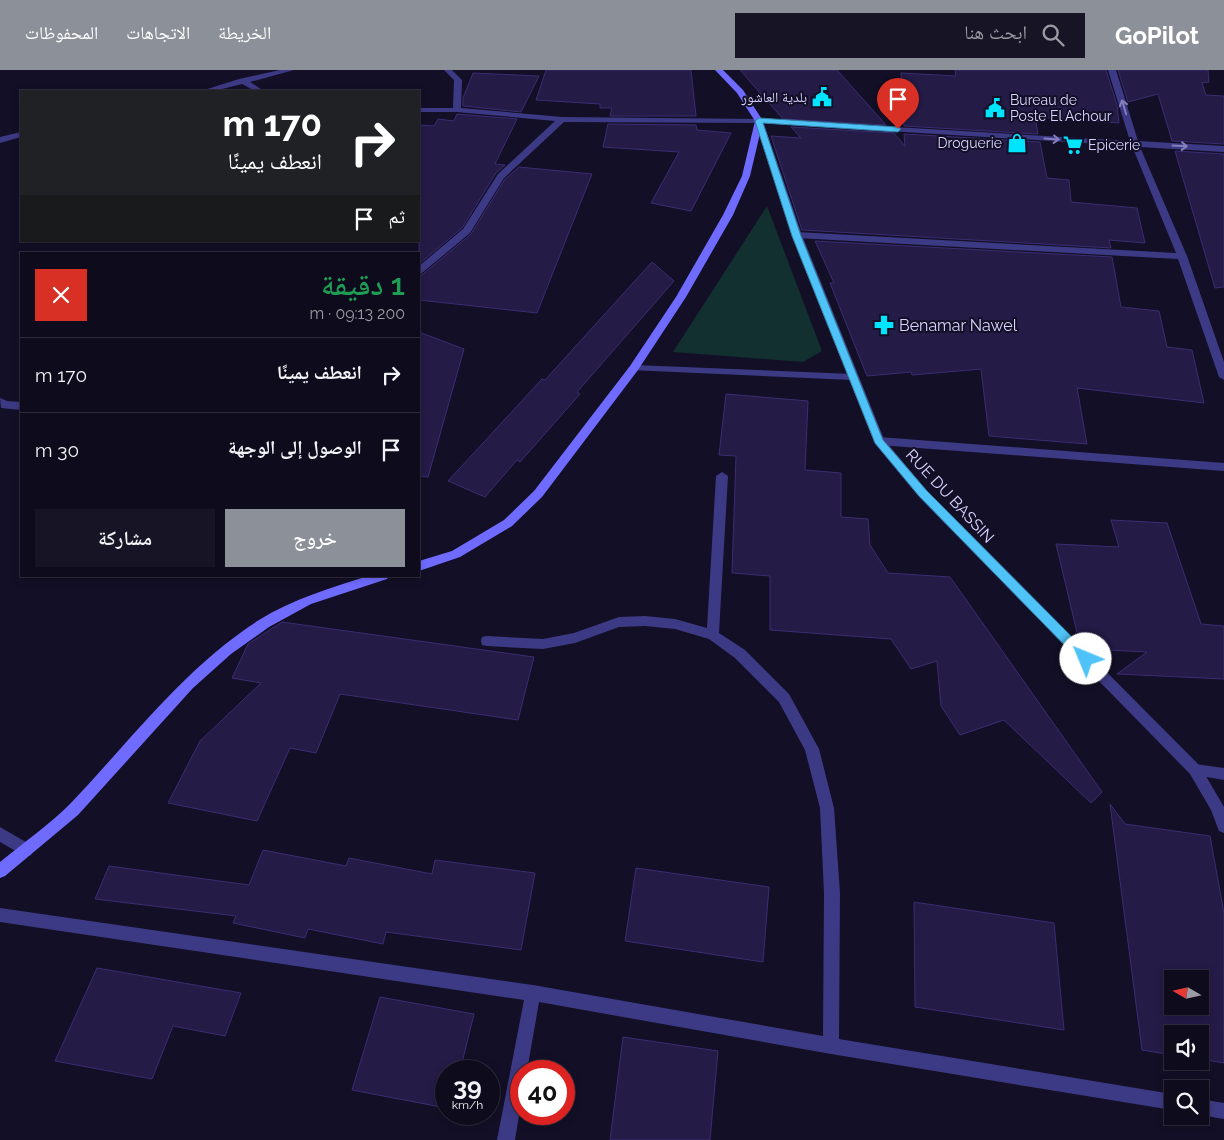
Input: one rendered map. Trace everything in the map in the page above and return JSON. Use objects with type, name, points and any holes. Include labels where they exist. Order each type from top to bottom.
[{"type":"main road","points":[[420,566],[456,554],[508,523],[538,494],[634,368],[681,297],[728,215],[746,176],[759,121],[740,92],[719,70]]},
{"type":"main road","points":[[0,871],[73,810],[188,684],[226,650],[265,623],[307,601],[380,577]]},
{"type":"street","points":[[209,90],[290,70]]},
{"type":"street","points":[[448,70],[458,80],[457,110]]},
{"type":"street","points":[[1112,70],[1135,144],[1182,256],[1224,377]]},
{"type":"street","points":[[242,81],[258,90]]},
{"type":"street","points":[[420,110],[457,110],[562,119],[759,121],[1224,149]]},
{"type":"street","points":[[420,270],[467,231],[501,176],[562,119]]},
{"type":"street","name":"RUE DU BASSIN","points":[[759,121],[797,236],[879,441],[923,494],[1195,770],[1217,807],[1224,826]]},
{"type":"street","points":[[0,140],[20,136]]},
{"type":"street","points":[[797,236],[1182,256]]},
{"type":"street","points":[[634,368],[852,377]]},
{"type":"street","points":[[0,402],[5,405],[20,406]]},
{"type":"street","points":[[879,441],[1224,467]]},
{"type":"street","points":[[713,635],[722,476]]},
{"type":"street","points":[[487,641],[543,644],[575,638],[619,622],[645,621],[675,624],[713,635],[740,654],[784,698],[812,749],[827,818],[832,893],[831,1046]]},
{"type":"street","points":[[1195,770],[1224,774]]},
{"type":"street","points":[[0,834],[26,850]]},
{"type":"street","points":[[0,915],[533,993],[831,1046],[1164,1101]]},
{"type":"street","points":[[506,1140],[533,993]]},
{"type":"street","points":[[1209,1108],[1224,1110]]},
{"type":"green space","points":[[767,206],[822,351],[803,362],[673,352]]},
{"type":"building","points":[[546,70],[691,70],[696,116],[610,116],[612,108],[600,108],[600,104],[536,100]]},
{"type":"building","name":"بلدية العاشور","points":[[740,70],[837,70],[886,125],[783,119]]},
{"type":"building","points":[[955,70],[1106,70],[1117,105],[1119,123],[1035,117],[1038,134],[904,126],[901,73],[956,76]]},
{"type":"building","points":[[1118,70],[1208,70],[1209,82],[1202,83],[1206,95],[1224,96],[1224,144],[1172,141],[1158,94],[1128,102]]},
{"type":"building","points":[[473,73],[539,76],[521,112],[463,106],[463,98]]},
{"type":"building","points":[[457,114],[517,119],[495,164],[505,165],[496,173],[462,228],[420,263],[420,125],[434,126],[438,119],[454,121]]},
{"type":"building","points":[[608,124],[696,125],[697,130],[731,133],[691,211],[651,203],[679,152],[603,147]]},
{"type":"building","points":[[791,127],[894,133],[905,146],[904,134],[1040,142],[1047,178],[1069,180],[1071,202],[1137,208],[1145,243],[1109,240],[1111,248],[802,230],[771,136],[801,138]]},
{"type":"building","points":[[1175,151],[1224,154],[1224,287],[1215,288]]},
{"type":"building","points":[[519,167],[592,174],[537,313],[420,300],[420,276],[471,234],[505,179]]},
{"type":"building","points":[[815,241],[1112,257],[1121,307],[1159,311],[1167,347],[1192,350],[1204,403],[1077,388],[1087,444],[989,436],[981,369],[912,375],[911,372],[867,376],[830,283],[834,283]]},
{"type":"building","points":[[652,262],[674,281],[577,392],[580,394],[520,462],[517,460],[485,497],[448,481],[542,379],[545,380]]},
{"type":"building","points":[[420,332],[464,349],[428,477],[420,476]]},
{"type":"building","points":[[726,394],[808,401],[805,470],[841,473],[841,517],[868,519],[870,545],[888,573],[950,577],[1102,792],[1091,803],[1004,720],[960,735],[941,706],[937,661],[911,669],[891,639],[770,630],[770,576],[732,573],[736,456],[719,455]]},
{"type":"building","points":[[1111,520],[1167,523],[1201,624],[1224,626],[1224,679],[1117,674],[1147,652],[1087,649],[1079,641],[1056,544],[1119,547]]},
{"type":"building","points":[[282,622],[534,657],[518,720],[340,694],[316,753],[290,748],[257,821],[168,803],[200,741],[261,683],[232,678],[248,644]]},
{"type":"building","points":[[1110,804],[1125,824],[1210,836],[1224,913],[1224,1063],[1209,1060],[1209,1025],[1164,1025],[1164,1054],[1142,1050]]},
{"type":"building","points":[[263,850],[346,866],[349,858],[432,874],[435,860],[535,873],[521,950],[386,932],[383,944],[308,929],[305,938],[233,923],[236,916],[95,899],[109,866],[249,885]]},
{"type":"building","points":[[636,868],[769,887],[763,962],[625,941]]},
{"type":"building","points":[[914,902],[1054,923],[1064,1030],[915,1007]]},
{"type":"building","points":[[97,968],[241,993],[225,1036],[173,1026],[152,1079],[55,1061]]},
{"type":"building","points":[[380,997],[474,1014],[463,1060],[435,1060],[435,1106],[352,1090]]},
{"type":"building","points":[[623,1037],[718,1051],[710,1140],[610,1140]]},
{"type":"place","name":"بلدية العاشور","points":[[822,97]]},
{"type":"place","name":"Bureau de Poste El Achour","points":[[995,108]]},
{"type":"place","name":"Droguerie","points":[[1017,143]]},
{"type":"place","name":"Epicerie","points":[[1073,145]]},
{"type":"place","name":"Benamar Nawel","points":[[884,325]]},
{"type":"route","points":[[898,129],[759,121],[797,236],[879,441],[923,494],[1086,659]]}]
